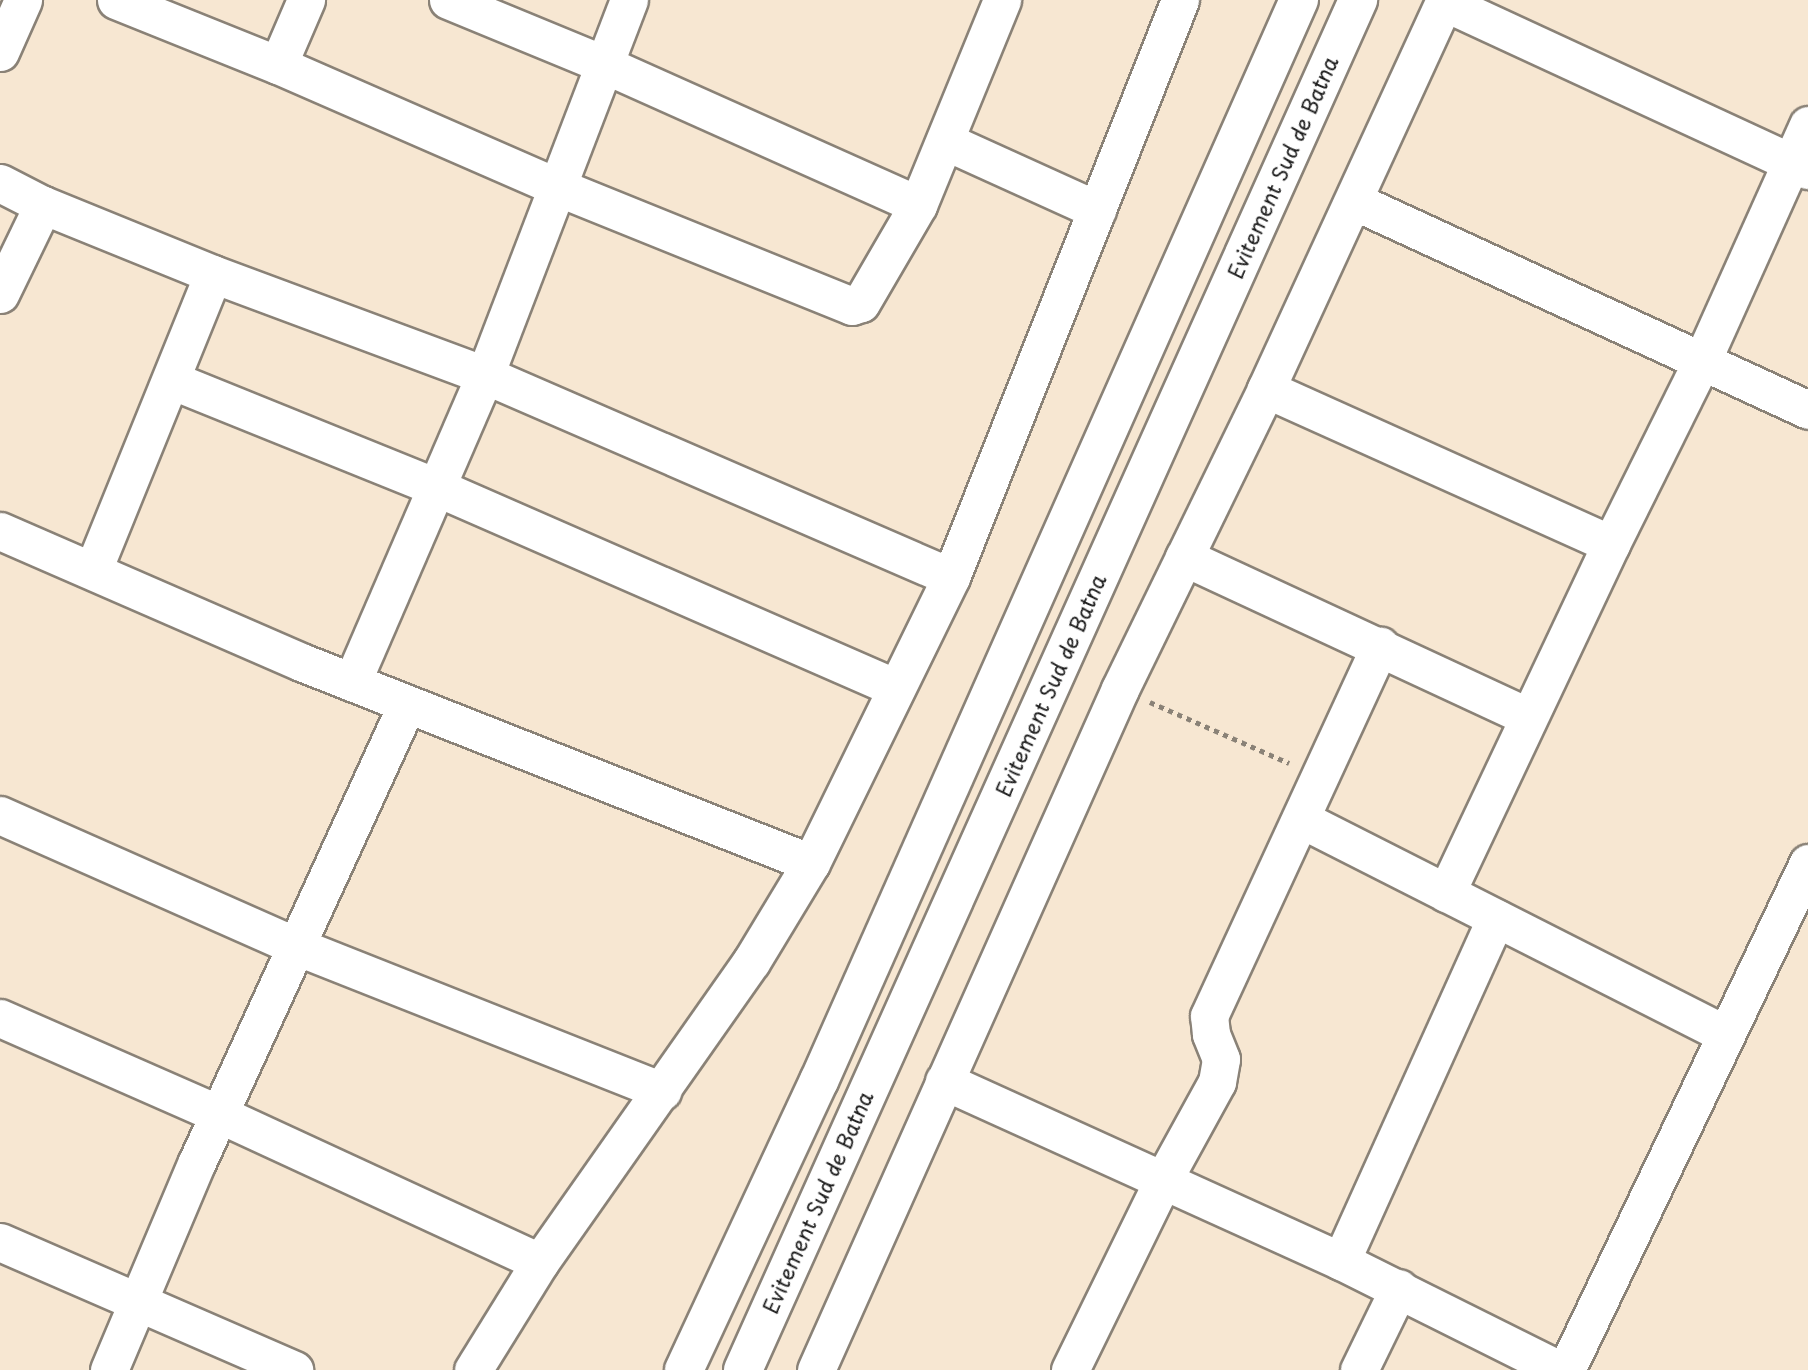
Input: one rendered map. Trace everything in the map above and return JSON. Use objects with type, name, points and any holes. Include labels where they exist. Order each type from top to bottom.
[{"type":"highway","points":[[684,1370],[819,1081],[1299,0]]},
{"type":"highway","name":"Evitement Sud de Batna","points":[[743,1370],[1358,0]]},
{"type":"street","points":[[0,52],[23,0]]},
{"type":"street","points":[[116,0],[278,65],[555,186],[852,306],[861,303],[918,205],[998,1]]},
{"type":"street","points":[[278,65],[306,0]]},
{"type":"street","points":[[448,0],[603,64],[918,205]]},
{"type":"street","points":[[352,682],[485,374],[555,186],[629,0]]},
{"type":"street","points":[[473,1370],[540,1262],[751,962],[811,863],[951,577],[1180,0]]},
{"type":"street","points":[[816,1370],[1120,690],[1266,388],[1445,1],[1800,166]]},
{"type":"street","points":[[1446,892],[1611,544],[1800,166],[1808,125]]},
{"type":"street","points":[[945,141],[1097,209]]},
{"type":"street","points":[[0,183],[43,205],[213,274],[485,374],[951,577]]},
{"type":"street","points":[[1354,201],[1808,410]]},
{"type":"street","points":[[0,294],[43,205]]},
{"type":"street","points":[[93,570],[213,274]]},
{"type":"street","points":[[171,380],[436,487],[896,688]]},
{"type":"street","points":[[1266,388],[1611,544]]},
{"type":"street","points":[[0,531],[352,682],[811,863]]},
{"type":"street","points":[[1184,557],[1528,717]]},
{"type":"street","points":[[1070,1370],[1163,1182],[1217,1082],[1222,1059],[1211,1034],[1209,1016],[1301,819],[1317,776],[1380,646]]},
{"type":"street","points":[[109,1370],[219,1114],[407,704]]},
{"type":"street","points":[[0,815],[296,946],[662,1091]]},
{"type":"street","points":[[1301,819],[1725,1034]]},
{"type":"street","points":[[1566,1370],[1808,863]]},
{"type":"street","points":[[1341,1261],[1496,918]]},
{"type":"street","points":[[0,1018],[219,1114],[540,1262]]},
{"type":"street","points":[[944,1081],[1341,1261],[1560,1370]]},
{"type":"street","points":[[0,1242],[294,1370]]},
{"type":"street","points":[[1359,1370],[1399,1289]]},
{"type":"path","points":[[1120,690],[1317,776]]}]
